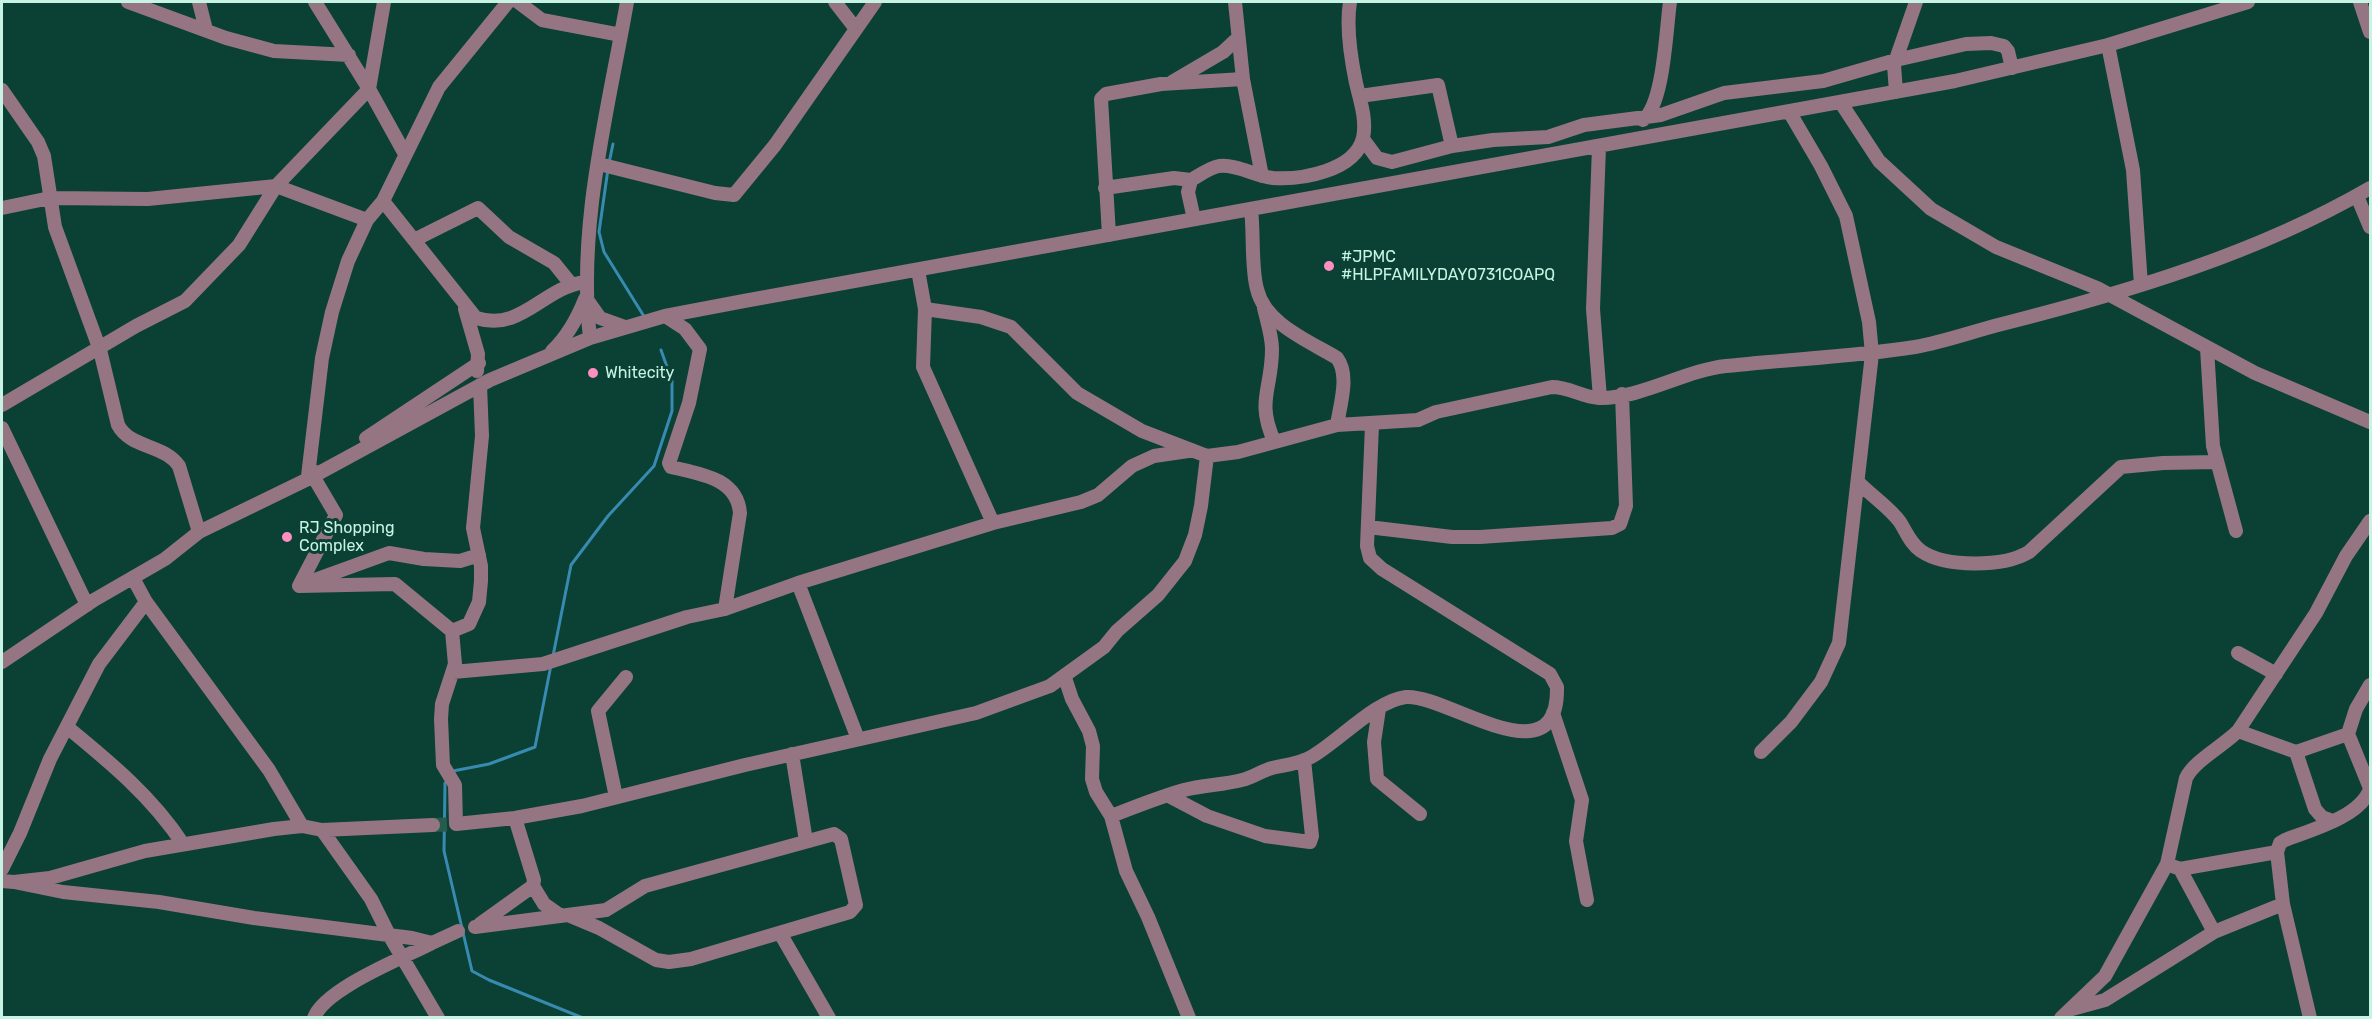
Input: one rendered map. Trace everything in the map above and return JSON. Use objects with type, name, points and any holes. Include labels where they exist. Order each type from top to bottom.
[{"type":"street","points":[[128,2],[274,51],[349,56]]},
{"type":"street","points":[[199,2],[206,30]]},
{"type":"street","points":[[315,2],[369,88],[405,154]]},
{"type":"street","points":[[2,405],[100,350],[136,326],[185,302],[239,245],[276,186],[369,88],[384,2]]},
{"type":"street","points":[[479,363],[308,476],[321,358],[335,299],[367,220],[383,201],[446,76],[508,2]]},
{"type":"street","points":[[518,2],[542,20],[621,35]]},
{"type":"street","points":[[590,338],[585,282],[599,164],[627,2]]},
{"type":"street","points":[[835,2],[856,28]]},
{"type":"street","points":[[599,164],[716,193],[734,195],[775,146],[875,2]]},
{"type":"street","points":[[1234,2],[1243,79],[1262,176]]},
{"type":"street","points":[[1105,188],[1173,178],[1191,180],[1220,166],[1262,176],[1307,177],[1348,158],[1363,138],[1364,123],[1350,24],[1350,2]]},
{"type":"street","points":[[1634,140],[1635,130],[1653,110],[1662,68],[1670,2]]},
{"type":"street","points":[[1896,92],[1893,80],[1896,60],[1916,2]]},
{"type":"street","points":[[2,662],[87,605],[165,560],[200,532],[313,476],[480,385],[549,354],[627,327],[665,316],[1896,92],[2108,45],[2248,2]]},
{"type":"street","points":[[2360,2],[2370,32]]},
{"type":"street","points":[[1169,83],[1223,52],[1238,39]]},
{"type":"street","points":[[1363,138],[1377,158],[1384,162],[1401,160],[1452,146],[1493,140],[1548,137],[1584,125],[1647,117],[1670,112],[1724,93],[1823,81],[1896,60],[1966,44],[1991,43],[2004,46],[2008,51],[2012,68]]},
{"type":"street","points":[[2108,45],[2133,170],[2141,285]]},
{"type":"street","points":[[1109,235],[1101,99],[1106,94],[1169,83],[1243,79]]},
{"type":"street","points":[[1360,96],[1438,85],[1452,146]]},
{"type":"street","points":[[2,90],[38,142],[44,156],[55,227],[100,350],[122,432],[146,447],[164,451],[172,457],[179,466],[200,532]]},
{"type":"street","points":[[1841,103],[1879,161],[1932,209],[1996,247],[2112,295],[2255,373],[2370,422]]},
{"type":"street","points":[[1761,753],[1791,722],[1821,682],[1839,643],[1872,354],[1869,322],[1846,216],[1790,112]]},
{"type":"street","points":[[1599,147],[1593,309],[1600,398]]},
{"type":"street","points":[[1191,180],[1188,192],[1194,219]]},
{"type":"street","points":[[2,208],[50,198],[148,200],[276,186],[367,220]]},
{"type":"street","points":[[925,309],[981,317],[1011,327],[1077,393],[1142,431],[1207,456],[1238,453],[1337,425],[1372,425],[1418,420],[1436,412],[1552,387],[1567,387],[1577,393],[1600,398],[1675,381],[1704,369],[1872,354],[1919,346],[2112,295],[2141,285],[2282,233],[2370,188]]},
{"type":"street","points":[[2357,196],[2370,227]]},
{"type":"street","points":[[383,201],[476,318],[491,322],[507,321],[571,284],[585,282]]},
{"type":"street","points":[[414,240],[478,208],[509,237],[554,263],[571,284]]},
{"type":"street","points":[[1251,209],[1256,288],[1264,308],[1272,346],[1272,368],[1264,408],[1265,421],[1274,441]]},
{"type":"street","points":[[918,270],[925,309],[923,368],[993,523]]},
{"type":"street","points":[[585,297],[600,318],[627,327]]},
{"type":"street","points":[[549,354],[563,341],[575,322],[585,297]]},
{"type":"street","points":[[464,393],[479,363],[465,307]]},
{"type":"street","points":[[1264,308],[1279,322],[1337,358],[1341,363],[1344,372],[1337,425]]},
{"type":"street","points":[[665,316],[685,329],[700,349],[689,403],[669,464],[671,467],[722,481],[739,501],[740,513],[725,609]]},
{"type":"street","points":[[2207,348],[2211,431],[2216,462],[2236,531]]},
{"type":"street","points":[[452,631],[469,624],[475,615],[481,580],[473,528],[482,436],[480,385]]},
{"type":"street","points":[[1368,527],[1442,536],[1480,537],[1611,528],[1620,524],[1626,507],[1622,394]]},
{"type":"street","points":[[1372,425],[1367,546],[1370,558],[1382,569],[1550,674],[1557,687],[1553,713],[1582,800],[1576,841],[1587,900]]},
{"type":"street","points":[[2,428],[87,605]]},
{"type":"street","points":[[453,672],[543,664],[687,617],[725,609],[993,523],[1081,502],[1098,495],[1132,466],[1154,456],[1193,450]]},
{"type":"street","points":[[299,586],[395,584],[452,631],[455,649],[453,672],[442,704],[441,719],[443,765],[455,785],[456,824],[515,818],[616,797],[792,754],[976,713],[1033,694],[1065,678],[1104,647],[1117,631],[1158,595],[1185,561],[1199,515],[1207,456]]},
{"type":"street","points":[[1859,483],[1899,521],[1908,539],[1920,551],[1939,560],[2000,563],[2015,560],[2029,552],[2121,467],[2216,462]]},
{"type":"street","points":[[299,586],[336,515],[313,476]]},
{"type":"street","points":[[2066,1013],[2105,976],[2173,867],[2186,778],[2190,769],[2224,745],[2238,730],[2316,613],[2346,556],[2370,521]]},
{"type":"street","points":[[299,586],[389,553],[424,560],[460,561],[478,555]]},
{"type":"street","points":[[133,578],[146,602],[269,770],[302,826]]},
{"type":"street","points":[[798,584],[858,740]]},
{"type":"street","points":[[2,869],[20,833],[50,759],[99,664],[146,602]]},
{"type":"street","points":[[2238,653],[2276,674]]},
{"type":"street","points":[[616,797],[598,711],[626,677]]},
{"type":"street","points":[[1065,678],[1072,699],[1089,731],[1093,746],[1092,780],[1096,792],[1111,816],[1126,871],[1148,917],[1189,1017]]},
{"type":"street","points":[[2310,1017],[2283,904],[2277,852],[2280,843],[2285,840],[2333,822],[2363,803],[2370,789],[2348,734],[2352,718],[2370,686]]},
{"type":"street","points":[[1111,816],[1168,795],[1243,780],[1270,769],[1304,760],[1339,739],[1364,717],[1402,698],[1412,697],[1463,716],[1525,732],[1540,729],[1553,713]]},
{"type":"street","points":[[1379,709],[1374,742],[1377,779],[1420,814]]},
{"type":"street","points":[[67,727],[144,794],[163,815],[183,844]]},
{"type":"street","points":[[2238,730],[2296,752],[2348,734]]},
{"type":"street","points":[[2296,752],[2314,809],[2322,818],[2333,822]]},
{"type":"street","points":[[792,754],[806,841]]},
{"type":"street","points":[[1168,795],[1207,816],[1265,836],[1310,842],[1312,837],[1304,760]]},
{"type":"street","points":[[515,818],[534,880],[533,886],[544,904],[565,916],[599,928],[656,960],[669,962],[691,959],[850,912],[856,905],[839,835],[806,841],[645,886],[606,910],[565,916],[476,927],[506,908],[533,886]]},
{"type":"street","points":[[8,882],[50,878],[145,851],[302,826],[322,830],[433,825]]},
{"type":"street","points":[[322,830],[371,899],[402,958],[438,1017]]},
{"type":"street","points":[[2173,867],[2277,852]]},
{"type":"street","points":[[2173,867],[2214,932]]},
{"type":"street","points":[[8,882],[63,892],[159,902],[254,918],[389,935],[432,944]]},
{"type":"street","points":[[2066,1013],[2105,1000],[2214,932],[2283,904]]},
{"type":"street","points":[[315,1017],[317,1009],[328,999],[402,958],[459,931]]},
{"type":"street","points":[[780,933],[828,1017]]},
{"type":"waterway","points":[[609,163],[613,144]]},
{"type":"waterway","points":[[608,169],[599,232],[604,252],[645,318]]},
{"type":"waterway","points":[[553,656],[571,565],[608,516],[654,466],[672,411],[672,381],[661,350]]},
{"type":"waterway","points":[[453,771],[489,764],[535,747],[551,665]]},
{"type":"waterway","points":[[445,783],[444,851],[472,971],[583,1018]]},
{"type":"tunnel","points":[[433,825],[456,824]]},
{"type":"place","name":"#JPMC #HLPFAMILYDAY0731COAPQ","points":[[1329,266]]},
{"type":"place","name":"Whitecity","points":[[593,373]]},
{"type":"place","name":"RJ Shopping Complex","points":[[287,537]]}]
